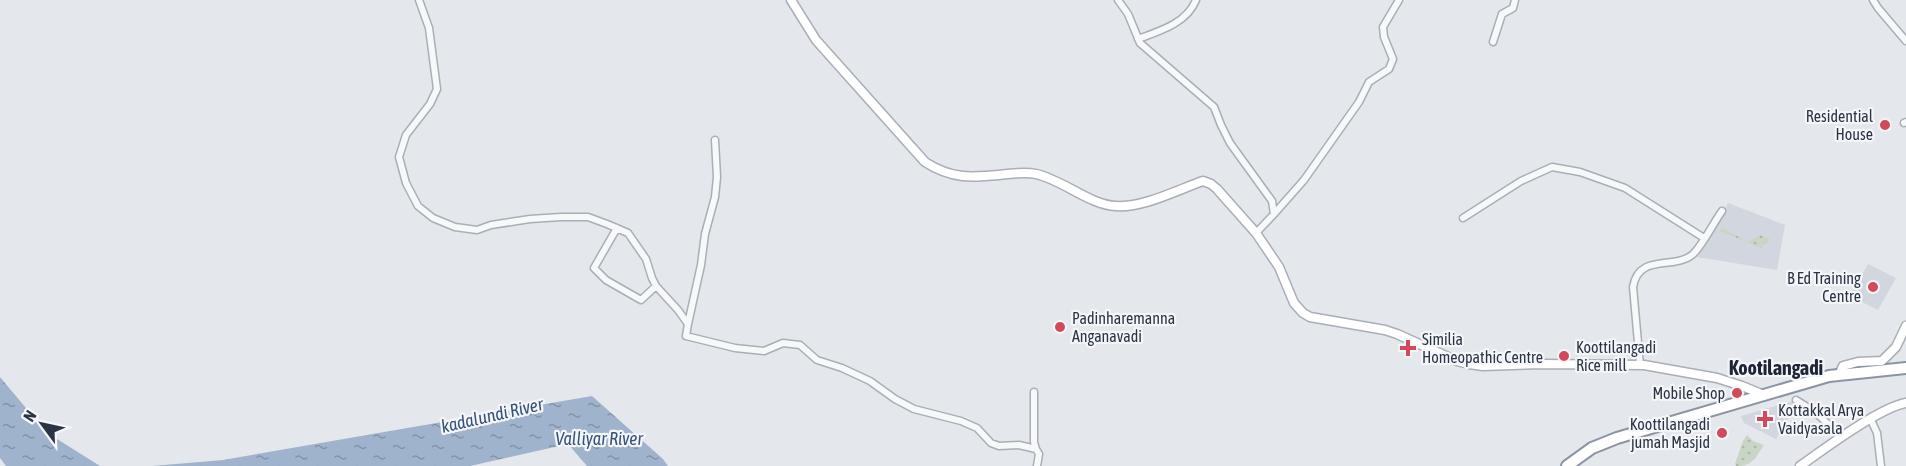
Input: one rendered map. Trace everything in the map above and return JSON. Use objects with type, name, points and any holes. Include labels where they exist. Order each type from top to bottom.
[{"type":"highway","points":[[1567,466],[1592,448],[1617,438],[1761,394],[1829,376],[1906,368]]},
{"type":"main road","points":[[791,0],[816,40],[925,162],[938,171],[968,177],[1035,174],[1071,188],[1099,204],[1115,206],[1131,206],[1203,181],[1217,189],[1256,233],[1279,267],[1294,303],[1310,317],[1391,332],[1469,364],[1483,366],[1640,365],[1717,378],[1761,394]]},
{"type":"main road","points":[[1839,375],[1843,366],[1858,362],[1882,361],[1896,347],[1906,326]]},
{"type":"main road","points":[[1800,466],[1871,420],[1906,403]]},
{"type":"street","points":[[419,0],[422,3],[429,28],[437,89],[430,104],[406,135],[399,157],[406,183],[418,206],[433,218],[455,227],[477,230],[491,225],[530,219],[588,217],[628,232],[646,259],[656,286],[678,310],[687,324]]},
{"type":"street","points":[[1118,0],[1128,14],[1140,44],[1214,107],[1230,142],[1272,201],[1274,214]]},
{"type":"street","points":[[1138,39],[1175,23],[1192,11],[1196,0]]},
{"type":"street","points":[[1256,233],[1310,172],[1359,102],[1369,82],[1389,69],[1393,59],[1384,37],[1383,27],[1399,0]]},
{"type":"street","points":[[1493,42],[1502,14],[1514,8],[1515,0]]},
{"type":"street","points":[[1873,0],[1906,41]]},
{"type":"street","points":[[715,140],[717,177],[715,197],[705,234],[686,336],[735,348],[764,351],[783,343],[800,345],[817,360],[870,381],[914,409],[961,421],[977,428],[991,443],[999,446],[1019,445],[1036,448]]},
{"type":"street","points":[[1463,218],[1521,181],[1552,166],[1580,172],[1625,188],[1704,238]]},
{"type":"street","points":[[1640,365],[1633,287],[1635,279],[1643,269],[1657,263],[1678,261],[1693,255],[1722,211]]},
{"type":"street","points":[[617,228],[594,268],[606,280],[641,300],[656,286]]},
{"type":"street","points":[[1034,392],[1034,442],[1039,454],[1037,466]]},
{"type":"street","points":[[1796,400],[1830,424],[1841,438]]},
{"type":"street","points":[[1871,420],[1876,433],[1881,466]]},
{"type":"shaded area","points":[[1728,203],[1785,225],[1777,270],[1697,257]]},
{"type":"shaded area","name":"B Ed Training Centre","points":[[1868,264],[1896,278],[1878,310],[1850,296]]},
{"type":"shaded area","name":"Kottakkal Arya Vaidyasala","points":[[1796,400],[1793,410],[1776,439],[1744,423],[1741,416]]},
{"type":"green space","points":[[1722,228],[1748,242],[1761,235],[1770,239],[1761,248],[1720,231]]},
{"type":"green space","points":[[1747,435],[1753,441],[1764,445],[1750,463],[1736,466],[1743,441]]},
{"type":"water","points":[[0,377],[46,432],[100,466],[6,466],[0,458]]},
{"type":"water","name":"Valliyar River","points":[[592,396],[668,466],[587,466],[568,444],[470,466],[152,466],[223,460]]},
{"type":"place","name":"Residential House","points":[[1885,125]]},
{"type":"place","name":"B Ed Training Centre","points":[[1873,287]]},
{"type":"place","name":"Padinharemanna Anganavadi","points":[[1060,327]]},
{"type":"place","name":"Similia Homeopathic Centre","points":[[1408,348]]},
{"type":"place","name":"Koottilangadi Rice mill","points":[[1564,356]]},
{"type":"place","name":"Mobile Shop","points":[[1737,393]]},
{"type":"place","name":"Kottakkal Arya Vaidyasala","points":[[1765,419]]},
{"type":"place","name":"Koottilangadi jumah Masjid","points":[[1722,433]]},
{"type":"district","name":"Kootilangadi","points":[[1776,367]]},
{"type":"water label","name":"kadalundi River","points":[[492,415]]}]
